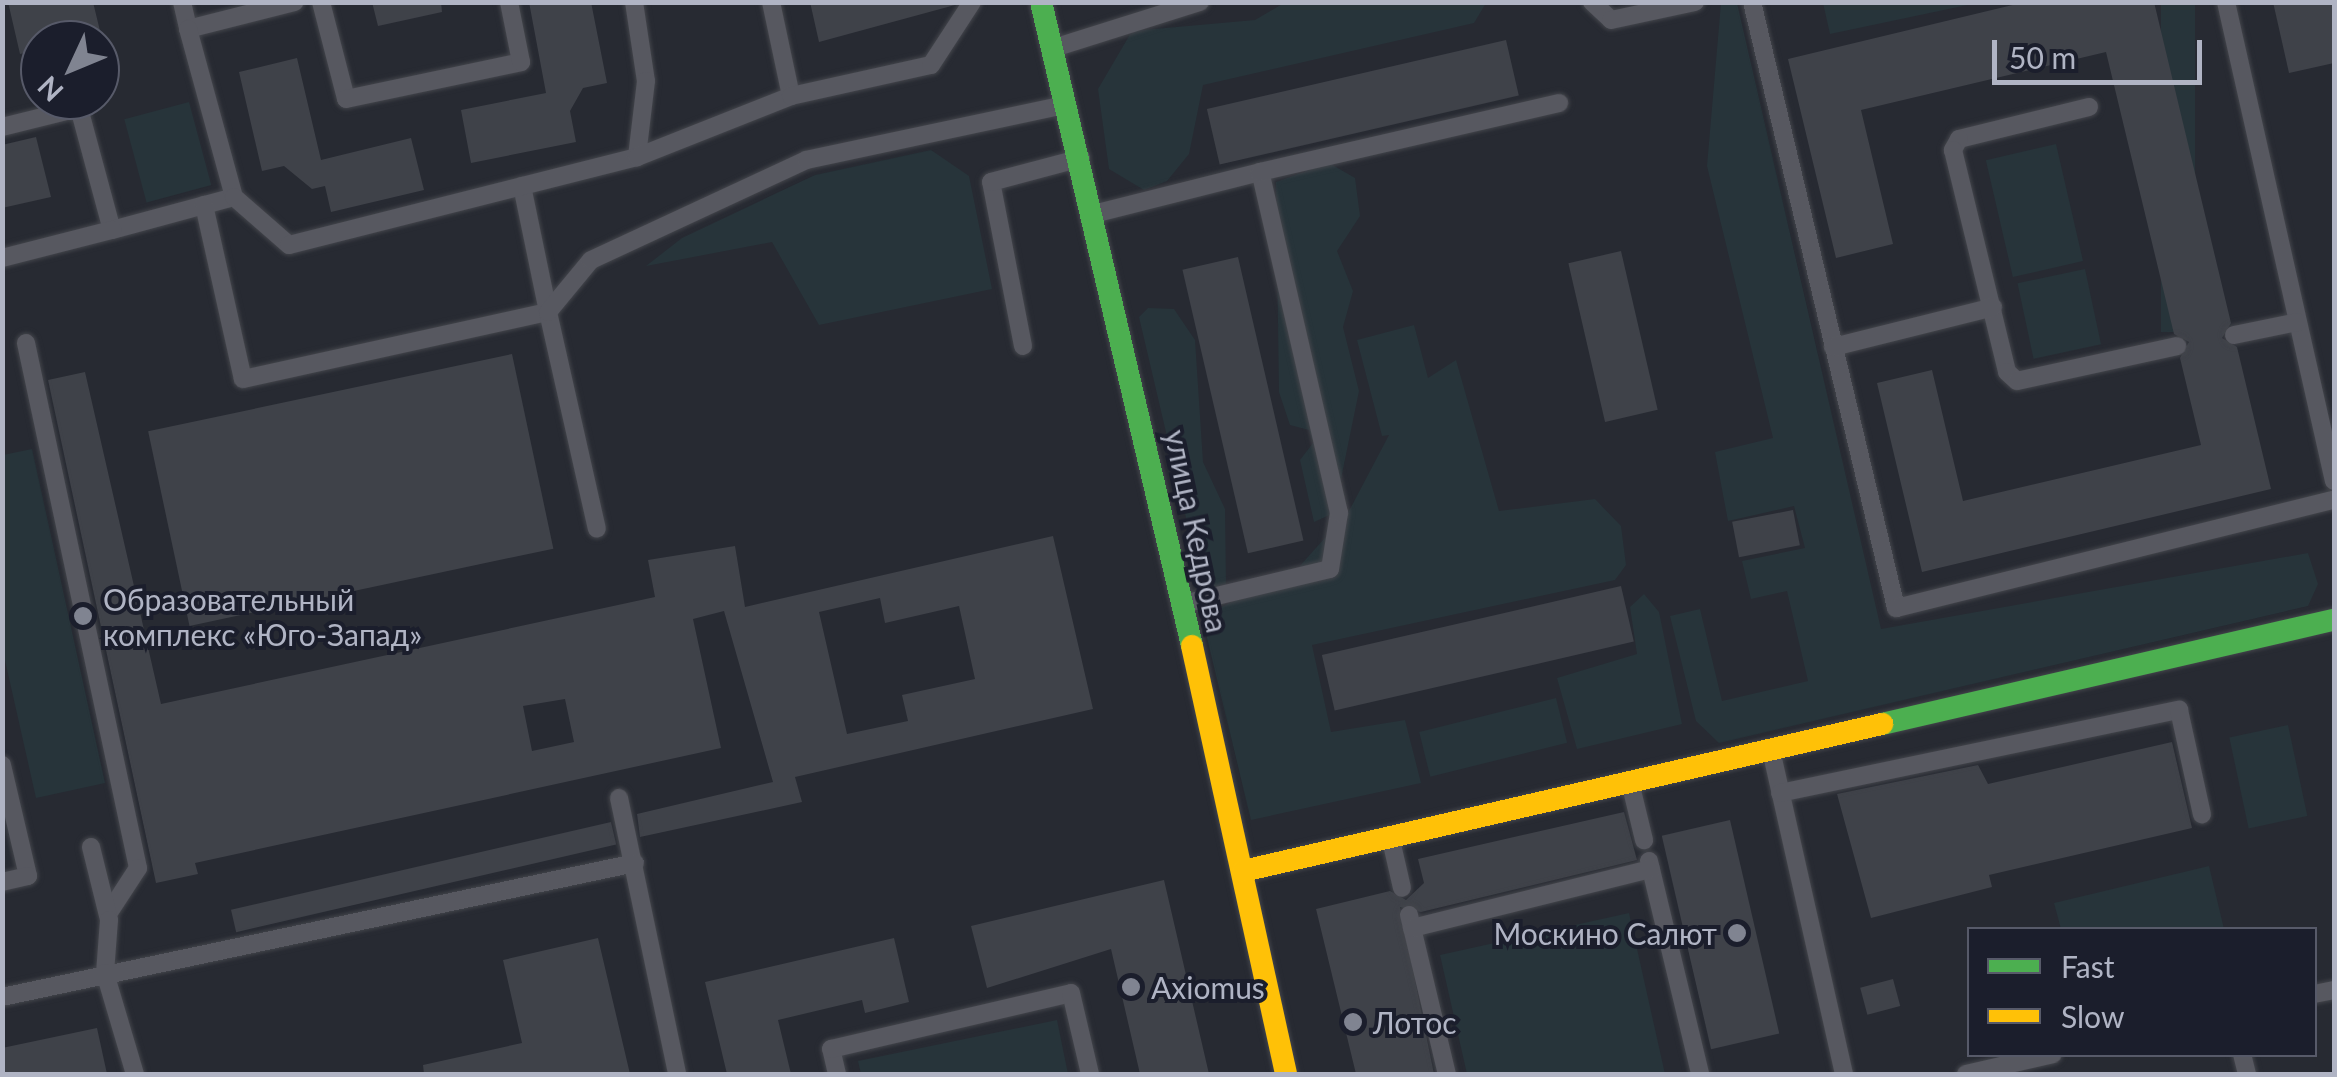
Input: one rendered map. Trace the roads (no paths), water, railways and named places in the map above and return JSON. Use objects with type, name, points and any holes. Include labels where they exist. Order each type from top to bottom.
[{"type":"street","name":"улица Кедрова","points":[[1040,2],[1097,213],[1286,1074]]},
{"type":"street","points":[[1242,871],[2334,620]]},
{"type":"lane","points":[[182,2],[234,197],[290,245],[637,156],[792,96],[931,66],[972,2]]},
{"type":"lane","points":[[188,29],[295,2]]},
{"type":"lane","points":[[321,2],[346,100],[521,62],[509,2]]},
{"type":"lane","points":[[634,2],[646,81],[637,156]]},
{"type":"lane","points":[[771,2],[792,96]]},
{"type":"lane","points":[[1053,48],[1158,8],[1200,2]]},
{"type":"lane","points":[[1592,2],[1610,20],[1696,2]]},
{"type":"lane","points":[[1752,2],[1896,608],[2334,500]]},
{"type":"lane","points":[[2226,2],[2334,481]]},
{"type":"lane","points":[[1097,213],[1560,103]]},
{"type":"lane","points":[[204,206],[243,380],[548,312],[591,260],[806,160],[1068,104]]},
{"type":"lane","points":[[2089,106],[1959,139],[1953,150],[1992,307],[2017,381],[2177,346]]},
{"type":"lane","points":[[2,127],[79,108],[112,230]]},
{"type":"lane","points":[[1023,346],[991,182],[1082,158]]},
{"type":"lane","points":[[1182,604],[1330,568],[1340,514],[1260,172]]},
{"type":"lane","points":[[522,186],[597,529]]},
{"type":"lane","points":[[2,258],[234,197]]},
{"type":"lane","points":[[1833,347],[1992,307]]},
{"type":"lane","points":[[2234,334],[2298,322]]},
{"type":"lane","points":[[26,343],[138,868],[108,914]]},
{"type":"lane","points":[[1780,793],[2179,710],[2202,815]]},
{"type":"lane","points":[[1771,750],[1844,1074]]},
{"type":"lane","points":[[2,765],[28,876],[2,882]]},
{"type":"lane","points":[[1630,782],[1700,1074]]},
{"type":"lane","points":[[619,798],[677,1074]]},
{"type":"lane","points":[[1390,837],[1402,888]]},
{"type":"lane","points":[[91,847],[108,914],[105,973],[135,1074]]},
{"type":"lane","points":[[1447,1074],[1410,921],[1648,856]]},
{"type":"lane","points":[[2,997],[634,863]]},
{"type":"lane","points":[[837,1074],[831,1048],[1070,993],[1090,1074]]},
{"type":"lane","points":[[1968,1074],[2048,1062]]},
{"type":"place","name":"Образовательный комплекс «Юго-Запад»","points":[[83,616]]},
{"type":"place","name":"Москино Салют","points":[[1737,933]]},
{"type":"place","name":"Axiomus","points":[[1131,987]]},
{"type":"place","name":"Лотос","points":[[1353,1022]]}]
